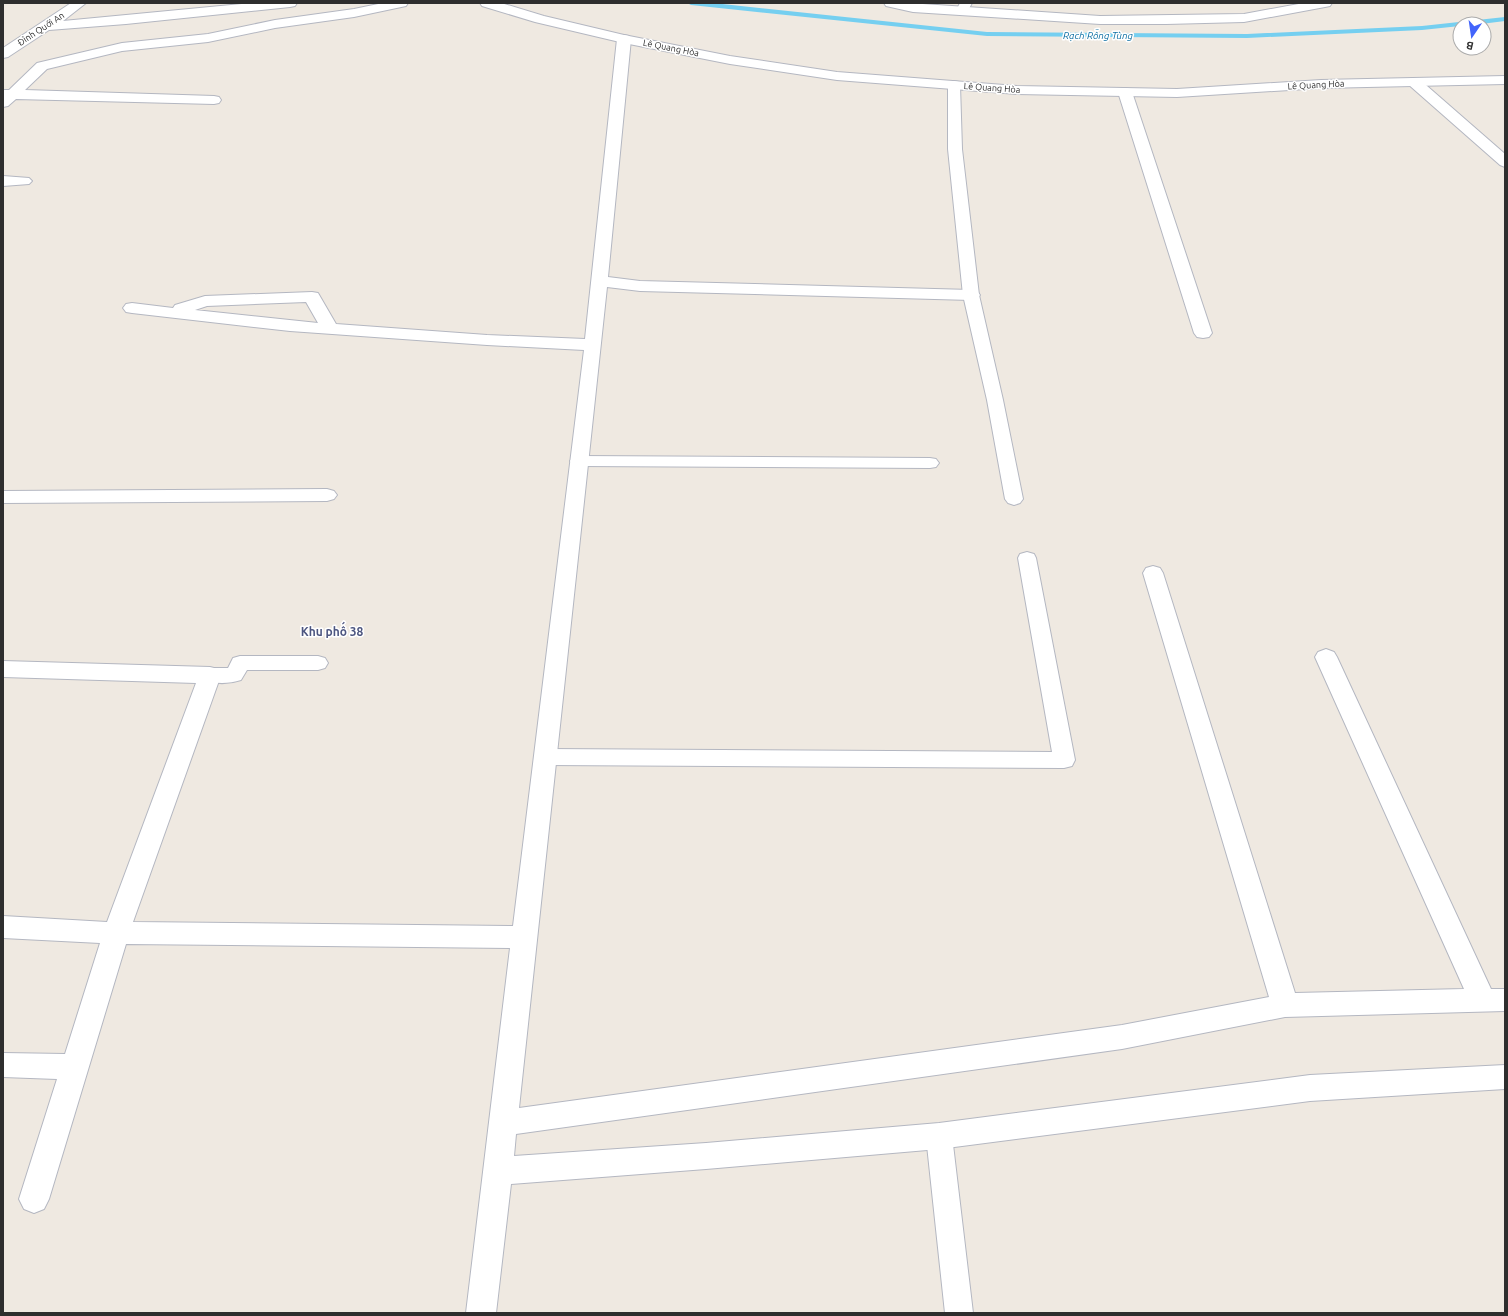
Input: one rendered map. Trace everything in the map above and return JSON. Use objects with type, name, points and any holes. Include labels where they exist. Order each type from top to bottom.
[{"type":"street","name":"Đình Quới An","points":[[3,54],[47,26],[79,3]]},
{"type":"street","points":[[47,26],[126,20],[290,3]]},
{"type":"street","points":[[6,97],[42,66],[122,47],[208,38],[275,24],[354,13],[401,3]]},
{"type":"street","name":"Lê Quang Hòa","points":[[487,3],[540,19],[624,39],[730,60],[837,76],[1017,90],[1177,93],[1321,84],[1505,80]]},
{"type":"street","points":[[891,3],[913,8],[964,7],[1244,18],[1325,3]]},
{"type":"street","points":[[481,1313],[593,345],[624,39]]},
{"type":"street","points":[[1414,82],[1505,162]]},
{"type":"street","points":[[1125,92],[1203,333]]},
{"type":"street","points":[[6,97],[214,100]]},
{"type":"street","points":[[3,181],[24,181]]},
{"type":"street","points":[[600,281],[640,286],[971,295]]},
{"type":"street","points":[[170,312],[204,301],[312,297],[330,329]]},
{"type":"street","points":[[132,308],[330,329],[593,345]]},
{"type":"street","points":[[3,497],[327,495]]},
{"type":"street","points":[[1153,573],[1285,1005]]},
{"type":"street","points":[[503,1123],[1122,1037],[1285,1005],[1494,1001],[1326,657]]},
{"type":"street","points":[[3,669],[210,675],[116,933],[34,1200]]},
{"type":"street","points":[[3,927],[116,933],[525,937]]},
{"type":"street","points":[[3,1065],[75,1067]]},
{"type":"street","points":[[497,1171],[706,1156],[939,1136],[1310,1088],[1505,1078]]},
{"type":"lane","points":[[954,85],[955,149],[971,295],[995,400],[1014,499]]},
{"type":"lane","points":[[580,460],[930,462]]},
{"type":"lane","points":[[546,757],[1064,760],[1027,558]]},
{"type":"lane","points":[[210,675],[234,675],[240,663],[318,663]]},
{"type":"lane","points":[[939,1136],[959,1313]]},
{"type":"waterway","name":"Rạch Rỗng Tùng","points":[[691,3],[987,34],[1247,36],[1422,28],[1505,19]]},
{"type":"district","name":"Khu phố 38","points":[[332,631]]}]
